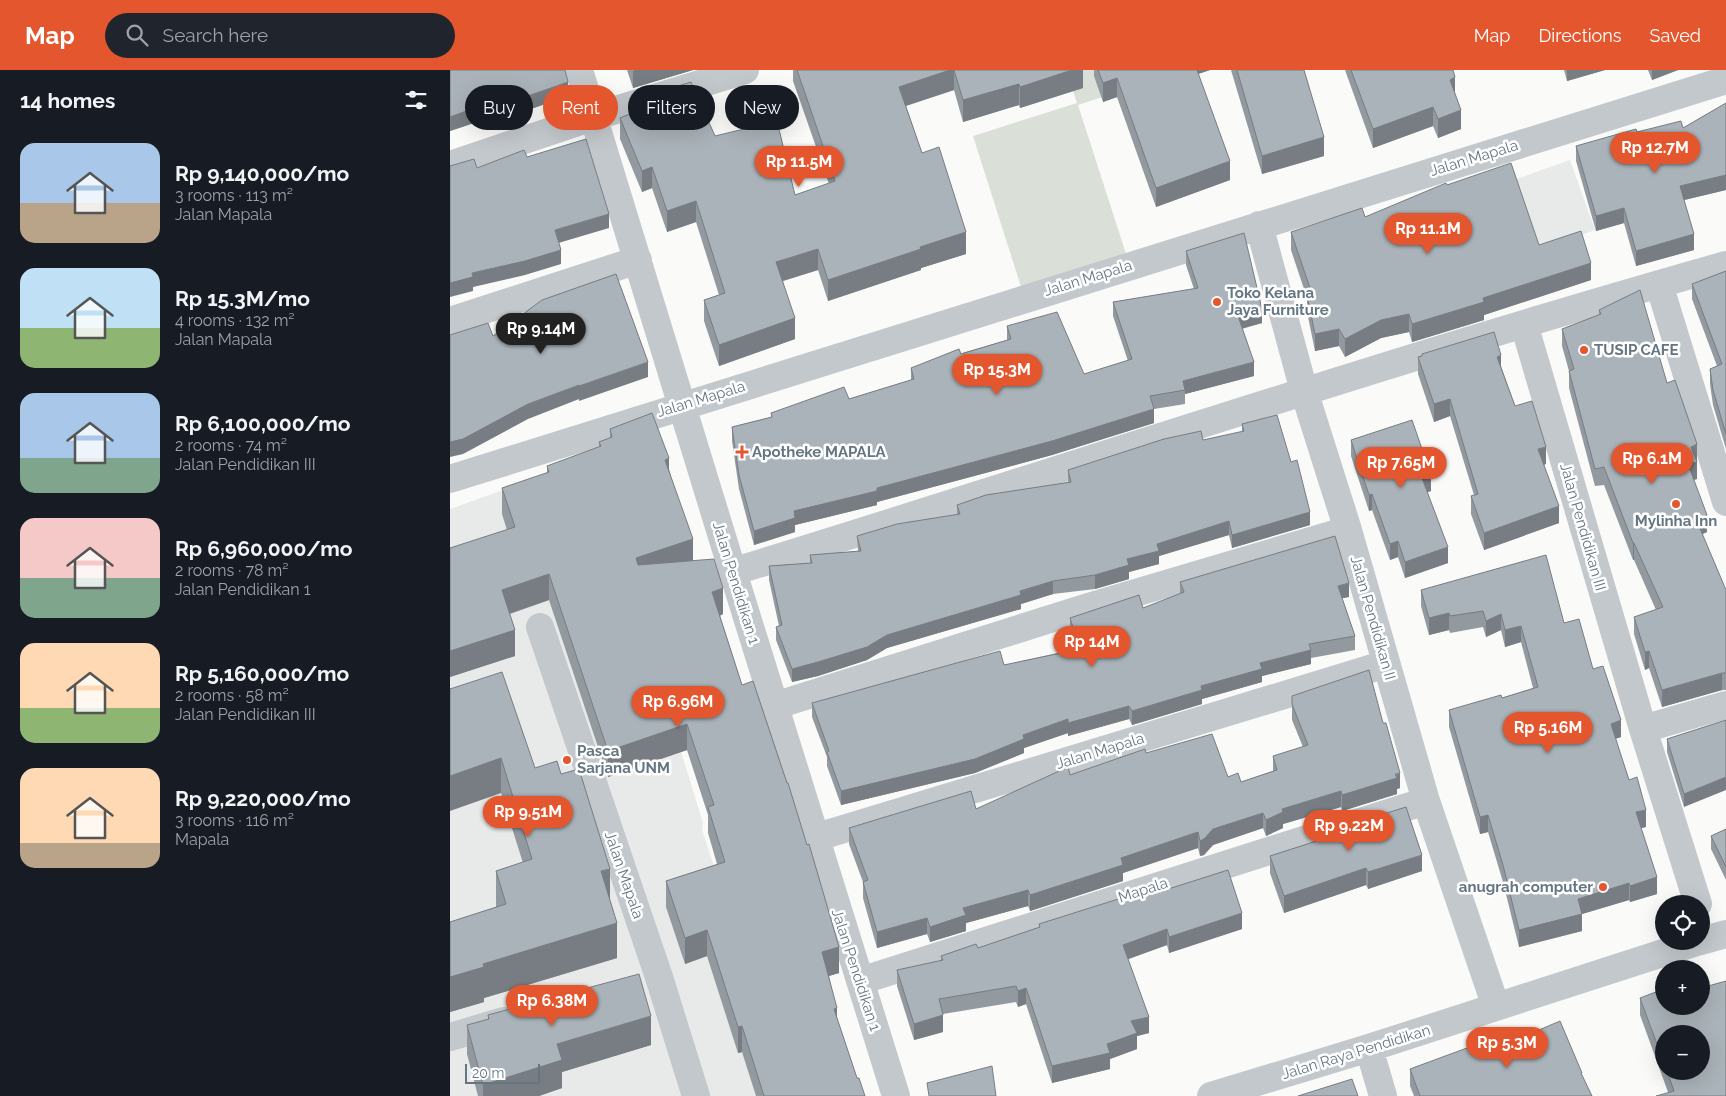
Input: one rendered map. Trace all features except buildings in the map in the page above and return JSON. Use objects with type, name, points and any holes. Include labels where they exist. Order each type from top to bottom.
[{"type":"street","name":"Jalan Pendidikan 1","points":[[579,70],[583,85]]},
{"type":"street","points":[[618,109],[745,70]]},
{"type":"street","name":"Jalan Mapala","points":[[450,479],[1726,80]]},
{"type":"street","points":[[450,165],[554,130]]},
{"type":"street","name":"Jalan Pendidikan 1","points":[[597,130],[814,838],[896,1096]]},
{"type":"street","name":"Jalan Pendidikan II","points":[[1259,225],[1304,391],[1348,530],[1426,801],[1496,1008]]},
{"type":"street","points":[[450,321],[638,260]]},
{"type":"street","points":[[732,572],[1304,391],[1726,265]]},
{"type":"street","points":[[1659,284],[1726,502]]},
{"type":"street","name":"Jalan Pendidikan III","points":[[1524,324],[1643,730],[1695,895]]},
{"type":"street","points":[[774,706],[1088,607],[1348,530]]},
{"type":"street","name":"Jalan Mapala","points":[[540,627],[650,980],[696,1096]]},
{"type":"street","name":"Jalan Mapala","points":[[814,838],[1386,664]]},
{"type":"street","points":[[1643,730],[1726,706]]},
{"type":"street","name":"Mapala","points":[[860,981],[1426,801]]},
{"type":"street","name":"Jalan Raya Pendidikan","points":[[1211,1096],[1496,1008],[1672,950]]},
{"type":"street","points":[[450,1036],[526,1015]]},
{"type":"street","points":[[1369,1048],[1383,1096]]},
{"type":"shaded area","points":[[1066,70],[1154,70],[1157,79],[1078,105],[1128,260],[1023,293],[973,136],[1077,103]]},
{"type":"shaded area","points":[[1570,160],[1595,230],[1536,252],[1511,181]]},
{"type":"shaded area","name":"Pasca Sarjana UNM","points":[[537,478],[664,696],[703,823],[702,830],[790,1096],[450,1096],[450,509]]},
{"type":"place","name":"Toko Kelana Jaya Furniture","points":[[1217,302]]},
{"type":"place","name":"TUSIP CAFE","points":[[1584,350]]},
{"type":"place","name":"Apotheke MAPALA","points":[[742,452]]},
{"type":"place","name":"Mylinha Inn","points":[[1676,504]]},
{"type":"place","name":"Pasca Sarjana UNM","points":[[567,760]]},
{"type":"place","name":"anugrah computer","points":[[1603,887]]}]
